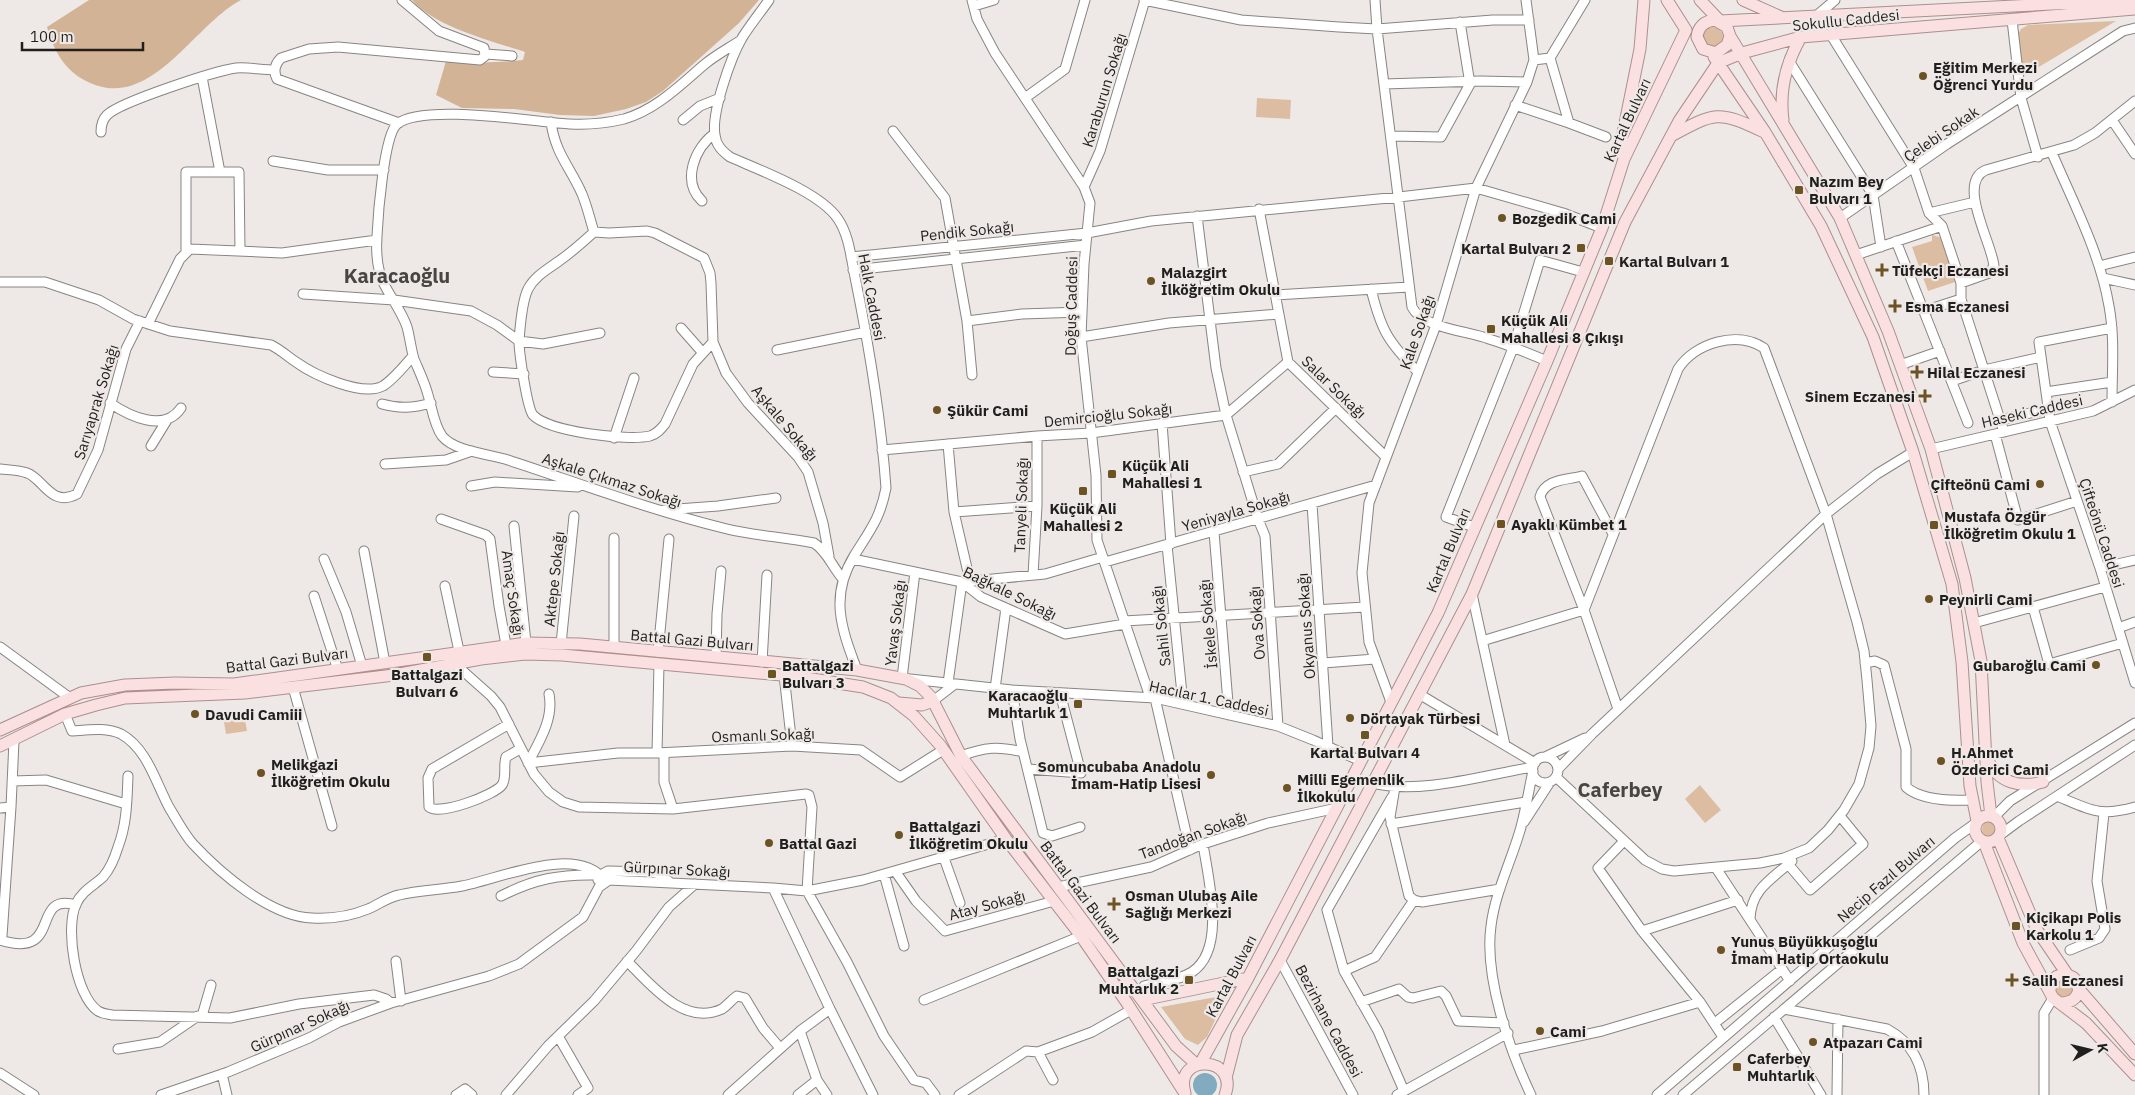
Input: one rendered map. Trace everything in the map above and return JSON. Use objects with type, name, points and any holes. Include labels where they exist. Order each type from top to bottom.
[{"type":"main road","points":[[1624,159],[1622,143],[1640,49],[1644,0]]},
{"type":"main road","points":[[1667,0],[1692,31],[1700,46],[1715,58],[1765,132],[1821,226],[1873,337],[1912,452],[1952,584],[1962,662],[1976,835],[1983,841],[2023,943],[2054,997],[2086,1024],[2135,1075]]},
{"type":"main road","points":[[1700,0],[1727,27],[1730,36],[1840,218],[1856,256],[1900,365],[1931,449],[1965,578],[1981,661],[1986,756],[1993,816],[2000,822],[1999,837],[2037,930],[2067,974],[2075,979],[2078,988],[2135,1054]]},
{"type":"main road","points":[[1743,0],[1784,19]]},
{"type":"main road","name":"Sokullu Caddesi","points":[[1720,22],[2132,0]]},
{"type":"main road","name":"Sokullu Caddesi","points":[[1715,58],[1742,54],[1801,37],[2135,9]]},
{"type":"main road","points":[[1692,31],[1706,22],[1720,22]]},
{"type":"main road","name":"Kartal Bulvarı","points":[[1185,1094],[1185,1077],[1191,1068],[1199,1064],[1248,978],[1438,613],[1548,361],[1602,228],[1624,159],[1692,31]]},
{"type":"main road","points":[[1225,1095],[1226,1078],[1237,1035],[1280,960],[1472,594],[1625,222],[1715,58],[1724,49],[1730,36]]},
{"type":"main road","points":[[1784,124],[1782,88],[1789,61],[1801,37]]},
{"type":"main road","points":[[1672,136],[1704,118],[1717,116],[1734,119],[1765,132]]},
{"type":"main road","name":"Battal Gazi Bulvarı","points":[[0,730],[81,693],[125,685],[175,683],[234,684],[526,643],[614,647],[857,670],[904,678],[920,686],[933,701],[961,756],[1058,887],[1145,999],[1176,1046],[1199,1064]]},
{"type":"main road","name":"Battal Gazi Bulvarı","points":[[0,746],[14,741],[65,714],[125,698],[245,693],[394,675],[525,654],[562,655],[784,675],[862,687],[891,698],[898,703],[914,716],[943,750],[1006,839],[1081,936],[1185,1094]]},
{"type":"main road","points":[[857,670],[862,687]]},
{"type":"main road","points":[[898,703],[909,706],[922,705],[933,701]]},
{"type":"main road","points":[[1986,756],[1992,768],[2006,781],[2021,785],[2043,782]]},
{"type":"main road","points":[[1976,822],[1982,817],[1993,816]]},
{"type":"main road","points":[[1983,841],[1990,842],[1999,837]]},
{"type":"main road","points":[[2054,997],[2055,978],[2067,974]]},
{"type":"main road","points":[[1145,999],[1248,978]]},
{"type":"main road","points":[[2054,997],[2073,1000],[2078,988]]},
{"type":"main road","points":[[1199,1064],[1216,1066],[1226,1078]]},
{"type":"street","points":[[402,0],[439,30],[482,47],[486,54]]},
{"type":"street","points":[[702,201],[694,191],[692,166],[696,153],[704,142],[714,134],[715,116],[726,77],[741,40],[769,0]]},
{"type":"street","points":[[973,3],[994,0]]},
{"type":"street","points":[[1025,98],[1065,69],[1085,0]]},
{"type":"street","points":[[1145,0],[1241,20],[1377,28],[1493,20],[1529,20]]},
{"type":"street","name":"Karaburun Sokağı","points":[[1084,187],[1100,151],[1145,0]]},
{"type":"street","points":[[1375,0],[1409,287],[1414,310],[1417,314],[1436,325],[1488,338],[1548,361]]},
{"type":"street","points":[[1526,0],[1534,60],[1550,58]]},
{"type":"street","points":[[1569,123],[1550,58],[1585,0]]},
{"type":"street","points":[[1815,17],[1835,0]]},
{"type":"street","name":"Doğuş Caddesi","points":[[973,3],[977,19],[995,53],[1084,187],[1090,204],[1081,337],[1096,475],[1097,540],[1153,698],[1190,850]]},
{"type":"street","points":[[2012,20],[2021,98],[2038,157]]},
{"type":"street","points":[[1392,136],[1441,137],[1469,87],[1470,81],[1460,22]]},
{"type":"street","name":"Çelebi Sokak","points":[[1840,218],[1947,144],[2123,31],[2135,28]]},
{"type":"street","points":[[1831,35],[1914,168],[1929,213],[1942,226],[1961,283],[1961,299],[2000,420],[1999,433],[2018,520],[2077,501]]},
{"type":"street","points":[[512,56],[486,54],[480,60],[338,47],[309,50],[281,58],[275,70],[277,79],[399,123],[420,117],[444,114],[477,115],[571,124],[597,123],[625,118],[653,106],[681,86],[707,62],[741,40]]},
{"type":"street","name":"Kale Sokağı","points":[[1391,702],[1369,642],[1365,607],[1362,573],[1369,503],[1436,325],[1476,188],[1527,82],[1534,60]]},
{"type":"street","points":[[1789,61],[1873,195],[1881,247]]},
{"type":"street","points":[[101,132],[102,121],[114,109],[202,77],[237,68],[275,70]]},
{"type":"street","points":[[202,77],[220,172]]},
{"type":"street","points":[[1384,84],[1470,81],[1527,82]]},
{"type":"street","points":[[684,120],[700,106],[720,98]]},
{"type":"street","points":[[1961,283],[1989,273],[1994,266],[1975,202],[1975,179],[1982,172],[2052,153],[2086,139],[2135,101]]},
{"type":"street","points":[[1515,105],[1606,137]]},
{"type":"street","points":[[2112,120],[2135,154]]},
{"type":"street","points":[[551,122],[553,138],[558,153],[583,195],[594,232]]},
{"type":"street","name":"Aşkale Çıkmaz Sokağı","points":[[399,123],[391,130],[389,137],[376,249],[382,281],[407,327],[413,356],[441,435],[447,441],[472,451],[502,458],[659,510],[730,530],[814,543],[823,549],[834,569],[843,579]]},
{"type":"street","points":[[893,131],[945,198],[967,321],[972,375]]},
{"type":"street","name":"Halk Caddesi","points":[[714,134],[722,151],[730,157],[786,181],[824,205],[838,218],[846,235],[866,332],[886,488],[882,509],[843,579],[839,605],[842,632],[857,670]]},
{"type":"street","points":[[2052,153],[2099,266],[2110,306],[2112,328],[2112,402]]},
{"type":"street","points":[[273,161],[328,170],[384,170]]},
{"type":"street","points":[[240,251],[240,172],[186,172],[186,251],[195,248],[240,251],[282,253],[377,240]]},
{"type":"street","points":[[1476,188],[1563,213],[1602,228]]},
{"type":"street","name":"Pendik Sokağı","points":[[851,257],[1087,233],[1151,221],[1259,209],[1476,188]]},
{"type":"street","points":[[1929,213],[1975,202]]},
{"type":"street","name":"Salar Sokağı","points":[[1259,209],[1288,362],[1386,457]]},
{"type":"street","name":"Ova Sokağı","points":[[1197,216],[1216,368],[1226,415],[1265,536],[1278,726]]},
{"type":"street","points":[[1856,256],[1942,226]]},
{"type":"street","points":[[647,231],[655,233],[700,254],[710,273],[713,342],[693,364],[661,430],[650,436],[614,438],[578,432],[539,420],[529,410],[519,341],[524,299],[529,287],[540,274],[565,257],[594,232],[647,231]]},
{"type":"street","points":[[1896,241],[1968,422]]},
{"type":"street","points":[[853,270],[1086,245]]},
{"type":"street","name":"Sarıyaprak Sokağı","points":[[0,469],[29,473],[52,494],[67,497],[77,494],[98,450],[126,349],[144,323],[186,251]]},
{"type":"street","points":[[2099,266],[2135,257]]},
{"type":"street","points":[[1474,527],[1446,517],[1513,348],[1540,260],[1583,272]]},
{"type":"street","points":[[2103,278],[2135,285]]},
{"type":"street","points":[[0,282],[45,282],[99,300],[144,323],[170,331],[189,335],[271,344],[285,352],[296,362],[326,379],[366,390],[375,389],[387,383],[413,356]]},
{"type":"street","points":[[1275,295],[1409,287]]},
{"type":"street","points":[[1372,289],[1379,321],[1395,349],[1418,372]]},
{"type":"street","points":[[303,294],[394,300],[471,311],[519,341],[543,344],[600,333]]},
{"type":"street","points":[[1924,311],[1961,299]]},
{"type":"street","points":[[967,321],[1022,314],[1082,312]]},
{"type":"street","points":[[1081,337],[1169,322],[1279,314]]},
{"type":"street","points":[[681,328],[703,353]]},
{"type":"street","points":[[1952,381],[1984,370],[2041,357],[2040,342],[2112,328]]},
{"type":"street","points":[[777,350],[866,332]]},
{"type":"street","points":[[1584,610],[1678,369],[1684,361],[1705,346],[1733,339],[1752,341],[1764,348],[1826,514],[1857,622],[1865,663],[1870,726],[1869,748],[1859,784],[1840,816],[1822,837],[1759,890],[1751,905],[1750,919]]},
{"type":"street","name":"Aşkale Sokağı","points":[[713,342],[726,373],[748,403],[798,457],[808,472],[823,523],[829,557]]},
{"type":"street","points":[[1900,365],[1940,350]]},
{"type":"street","name":"Çifteönü Caddesi","points":[[2041,357],[2050,421],[2100,568],[2135,683]]},
{"type":"street","points":[[1226,415],[1288,362]]},
{"type":"street","points":[[493,372],[524,374]]},
{"type":"street","points":[[614,438],[634,378]]},
{"type":"street","points":[[2046,392],[2112,382]]},
{"type":"street","name":"Haseki Caddesi","points":[[1931,449],[2093,411],[2135,390]]},
{"type":"street","points":[[110,403],[125,413],[142,420],[167,420],[172,418],[181,408]]},
{"type":"street","points":[[382,404],[399,408],[431,403]]},
{"type":"street","points":[[1243,472],[1278,464],[1336,408]]},
{"type":"street","points":[[2000,420],[2048,409]]},
{"type":"street","name":"Demircioğlu Sokağı","points":[[882,450],[1092,433],[1226,415]]},
{"type":"street","points":[[151,446],[167,420]]},
{"type":"street","name":"Sahil Sokağı","points":[[1162,423],[1174,618],[1183,704]]},
{"type":"street","name":"Tanyeli Sokağı","points":[[1032,575],[1036,506],[1037,436]]},
{"type":"street","points":[[933,701],[951,684],[966,582],[954,512],[948,444]]},
{"type":"street","points":[[385,464],[446,460],[472,451]]},
{"type":"street","points":[[1521,826],[1555,776],[1592,734],[1618,709],[1826,514],[1877,474],[1912,452]]},
{"type":"street","points":[[1613,534],[1582,476],[1553,483],[1543,490],[1540,497],[1584,610],[1618,709]]},
{"type":"street","points":[[471,486],[495,482],[583,486]]},
{"type":"street","name":"Yeniyayla Sokağı","points":[[966,582],[1045,574],[1169,545],[1376,485]]},
{"type":"street","points":[[659,510],[718,506],[776,498]]},
{"type":"street","name":"Okyanus Sokağı","points":[[1312,504],[1328,746]]},
{"type":"street","points":[[954,512],[1036,506]]},
{"type":"street","name":"Aktepe Sokağı","points":[[561,644],[574,516]]},
{"type":"street","name":"Amaç Sokağı","points":[[441,519],[486,535],[490,539],[506,645]]},
{"type":"street","points":[[514,526],[526,643]]},
{"type":"street","name":"İskele Sokağı","points":[[1214,532],[1229,715]]},
{"type":"street","points":[[614,538],[614,647]]},
{"type":"street","points":[[658,652],[669,539]]},
{"type":"street","points":[[364,551],[385,663]]},
{"type":"street","points":[[324,559],[346,612],[362,666]]},
{"type":"street","name":"Bağkale Sokağı","points":[[853,559],[966,582],[981,597],[1065,634],[1125,622],[1221,614],[1270,614],[1365,607]]},
{"type":"street","points":[[2100,568],[2135,560]]},
{"type":"street","points":[[716,657],[716,614],[721,571]]},
{"type":"street","name":"Yavaş Sokağı","points":[[904,678],[915,572]]},
{"type":"street","points":[[762,662],[767,575]]},
{"type":"street","points":[[445,586],[459,652]]},
{"type":"street","points":[[1974,623],[2106,587]]},
{"type":"street","points":[[1472,594],[1505,746]]},
{"type":"street","points":[[314,596],[338,670]]},
{"type":"street","points":[[2033,607],[2049,664],[2123,643]]},
{"type":"street","points":[[995,689],[1006,608]]},
{"type":"street","points":[[1482,640],[1584,610]]},
{"type":"street","points":[[2118,628],[2135,622]]},
{"type":"street","points":[[0,647],[70,698]]},
{"type":"street","points":[[1323,663],[1375,659]]},
{"type":"street","points":[[1865,663],[1875,661],[1884,665],[1906,749],[1906,787],[1920,794],[1939,799],[1972,800]]},
{"type":"street","points":[[455,664],[491,696],[500,707],[534,774],[549,792],[563,802],[578,807],[673,810],[806,794],[809,796],[812,807],[807,891],[847,962],[884,1036],[914,1080],[926,1083],[935,1095]]},
{"type":"street","points":[[659,664],[660,753],[664,782],[673,810]]},
{"type":"street","points":[[784,675],[792,746]]},
{"type":"street","name":"Hacılar 1. Caddesi","points":[[904,678],[995,689],[1153,698],[1278,726],[1361,761]]},
{"type":"street","points":[[293,687],[332,826]]},
{"type":"street","points":[[1012,690],[1023,752],[1043,832],[1052,836],[1080,828]]},
{"type":"street","points":[[1028,769],[1080,773],[1060,693]]},
{"type":"street","points":[[528,764],[550,716],[549,694]]},
{"type":"street","points":[[1419,694],[1505,746],[1533,767],[1538,781],[1555,776]]},
{"type":"street","points":[[65,714],[72,731],[109,730],[121,735],[134,745],[152,771],[170,808],[191,842],[224,874],[283,912],[311,919],[339,917],[366,910],[396,895],[462,886],[542,866],[567,863],[585,866],[603,878]]},
{"type":"street","points":[[1993,816],[2010,802],[2135,723]]},
{"type":"street","points":[[509,724],[432,769],[428,778],[429,807],[434,810],[453,808],[501,787],[504,779],[506,758],[520,749]]},
{"type":"street","points":[[1372,783],[1394,787],[1424,786],[1533,767],[1545,757],[1592,734]]},
{"type":"street","points":[[14,741],[2,936],[0,940],[14,944],[30,943],[39,937],[52,909],[63,904],[76,905]]},
{"type":"street","points":[[1999,837],[2135,745]]},
{"type":"street","name":"Osmanlı Sokağı","points":[[528,764],[618,753],[660,753],[792,746],[862,750],[900,777],[943,750]]},
{"type":"street","points":[[961,756],[981,748],[1002,747],[1023,752]]},
{"type":"street","points":[[1545,757],[1555,762],[1555,776],[1645,860],[1662,869],[1681,871],[1716,868],[1773,861],[1802,852]]},
{"type":"street","points":[[1531,1095],[1504,1023],[1494,986],[1490,956],[1490,926],[1521,826],[1533,767]]},
{"type":"street","points":[[128,776],[124,831],[113,861],[104,876],[82,894],[76,905],[71,935],[74,958],[80,979],[93,1006],[99,1011],[112,1015],[230,1018],[299,1004],[374,995],[391,1003]]},
{"type":"street","points":[[12,781],[46,780],[126,804]]},
{"type":"street","points":[[1394,787],[1391,824],[1407,893],[1414,900],[1422,902],[1500,889]]},
{"type":"street","points":[[2057,796],[2094,812],[2116,812],[2135,807]]},
{"type":"street","points":[[1392,797],[1327,910],[1344,972],[1378,1031],[1401,1093],[1508,1033]]},
{"type":"street","points":[[1391,824],[1526,802]]},
{"type":"street","points":[[0,808],[11,807]]},
{"type":"street","name":"Tandoğan Sokağı","points":[[1058,887],[1151,867],[1203,844],[1268,823],[1337,808]]},
{"type":"street","points":[[2070,950],[2099,938],[2105,929],[2098,881],[2104,813]]},
{"type":"street","points":[[1788,864],[1810,890],[1863,844],[1840,816]]},
{"type":"street","name":"Necip Fazıl Bulvarı","points":[[1657,1095],[1976,822]]},
{"type":"street","name":"Gürpınar Sokağı","points":[[161,1095],[222,1074],[309,1038],[338,1022],[391,1003],[490,976],[519,964],[583,917],[598,890],[597,882],[608,871],[648,872],[664,877],[671,883],[807,891],[884,874],[1006,839]]},
{"type":"street","points":[[1624,841],[1598,868],[1642,931],[1700,1002],[1723,1037]]},
{"type":"street","points":[[1683,1095],[1983,841]]},
{"type":"street","points":[[1145,999],[1144,986],[1190,974],[1202,963],[1208,948],[1212,930],[1212,911],[1203,844]]},
{"type":"street","points":[[944,858],[960,903]]},
{"type":"street","points":[[1716,868],[1790,981]]},
{"type":"street","name":"Atay Sokağı","points":[[894,871],[916,901],[945,931],[1054,901]]},
{"type":"street","points":[[501,896],[522,885],[548,877],[574,874],[603,878]]},
{"type":"street","points":[[884,874],[904,946]]},
{"type":"street","points":[[506,1095],[558,1036],[594,1001],[669,907],[695,884]]},
{"type":"street","points":[[773,888],[873,1095]]},
{"type":"street","points":[[1344,972],[1375,957],[1414,900]]},
{"type":"street","points":[[1642,931],[1738,900]]},
{"type":"street","points":[[924,1000],[1081,936]]},
{"type":"street","name":"Bezirhane Caddesi","points":[[1280,960],[1353,1095]]},
{"type":"street","points":[[396,961],[401,1001]]},
{"type":"street","points":[[627,961],[671,1004],[686,1009],[708,1012],[717,1011],[729,1004],[736,996],[745,998],[763,1028],[780,1048]]},
{"type":"street","points":[[1715,1023],[1782,969]]},
{"type":"street","points":[[118,1049],[160,1042],[200,1016],[211,985]]},
{"type":"street","points":[[1361,1002],[1398,989],[1402,990],[1406,996],[1413,998],[1441,991],[1446,996],[1458,1021],[1504,1023]]},
{"type":"street","points":[[2044,1095],[2044,1013],[2054,997]]},
{"type":"street","points":[[1514,1050],[1602,1031],[1700,1002]]},
{"type":"street","points":[[728,1095],[800,1031],[830,1009]]},
{"type":"street","points":[[1784,1009],[1886,1029],[1904,1041],[1914,1053],[1921,1067],[1924,1095]]},
{"type":"street","points":[[959,1095],[1026,1051],[1038,1052],[1092,1032],[1131,1010]]},
{"type":"street","points":[[1774,1017],[1821,1095]]},
{"type":"street","points":[[1837,1095],[1838,1019]]},
{"type":"street","points":[[800,1031],[817,1080],[827,1095]]},
{"type":"street","points":[[558,1036],[588,1088],[578,1095]]},
{"type":"street","points":[[1038,1052],[1053,1080]]},
{"type":"street","points":[[0,1073],[34,1095]]},
{"type":"street","points":[[222,1074],[226,1095]]},
{"type":"street","points":[[798,1095],[817,1080]]},
{"type":"street","points":[[456,1095],[465,1089],[472,1095]]},
{"type":"shaded area","points":[[89,0],[241,0],[223,12],[169,63],[150,77],[130,86],[109,88],[86,81],[71,71],[56,51],[47,27]]},
{"type":"shaded area","points":[[412,0],[759,0],[739,23],[663,91],[646,102],[626,109],[594,116],[560,115],[514,109],[462,108],[436,95],[446,61],[504,62],[523,60],[525,52],[481,38],[449,25],[422,10]]},
{"type":"shaded area","points":[[2116,21],[2022,77],[2017,36],[2021,29],[2028,25]]},
{"type":"shaded area","points":[[1713,27],[1720,30],[1723,37],[1720,44],[1713,47],[1706,44],[1703,37],[1706,30]]},
{"type":"shaded area","points":[[1257,98],[1291,100],[1290,119],[1256,117]]},
{"type":"shaded area","points":[[1932,235],[1943,238],[1955,282],[1928,291],[1912,247],[1932,241]]},
{"type":"shaded area","points":[[245,719],[247,731],[226,734],[224,722]]},
{"type":"shaded area","points":[[1700,785],[1721,810],[1705,823],[1685,799]]},
{"type":"shaded area","points":[[1986,822],[1992,822],[1996,829],[1992,836],[1986,836],[1982,832],[1982,826]]},
{"type":"shaded area","points":[[2064,980],[2070,983],[2073,989],[2070,995],[2064,998],[2058,995],[2055,989],[2058,983]]},
{"type":"shaded area","points":[[1227,995],[1207,1037],[1198,1045],[1185,1039],[1161,1007]]},
{"type":"water","points":[[1205,1073],[1213,1077],[1217,1085],[1213,1093],[1205,1097],[1197,1093],[1193,1085],[1197,1077]]},
{"type":"place","name":"Eğitim Merkezi Öğrenci Yurdu","points":[[1923,76]]},
{"type":"place","name":"Nazım Bey Bulvarı 1","points":[[1799,190]]},
{"type":"place","name":"Bozgedik Cami","points":[[1502,218]]},
{"type":"place","name":"Kartal Bulvarı 2","points":[[1581,248]]},
{"type":"place","name":"Kartal Bulvarı 1","points":[[1609,261]]},
{"type":"place","name":"Tüfekçi Eczanesi","points":[[1882,270]]},
{"type":"place","name":"Malazgirt İlköğretim Okulu","points":[[1151,281]]},
{"type":"place","name":"Esma Eczanesi","points":[[1895,306]]},
{"type":"place","name":"Küçük Ali Mahallesi 8 Çıkışı","points":[[1491,329]]},
{"type":"place","name":"Hilal Eczanesi","points":[[1917,372]]},
{"type":"place","name":"Sinem Eczanesi","points":[[1925,396]]},
{"type":"place","name":"Şükür Cami","points":[[937,410]]},
{"type":"place","name":"Küçük Ali Mahallesi 1","points":[[1112,474]]},
{"type":"place","name":"Çifteönü Cami","points":[[2040,484]]},
{"type":"place","name":"Küçük Ali Mahallesi 2","points":[[1083,491]]},
{"type":"place","name":"Ayaklı Kümbet 1","points":[[1501,524]]},
{"type":"place","name":"Mustafa Özgür İlköğretim Okulu 1","points":[[1934,525]]},
{"type":"place","name":"Peynirli Cami","points":[[1929,599]]},
{"type":"place","name":"Battalgazi Bulvarı 6","points":[[427,657]]},
{"type":"place","name":"Gubaroğlu Cami","points":[[2096,665]]},
{"type":"place","name":"Battalgazi Bulvarı 3","points":[[772,674]]},
{"type":"place","name":"Karacaoğlu Muhtarlık 1","points":[[1078,704]]},
{"type":"place","name":"Davudi Camiii","points":[[195,714]]},
{"type":"place","name":"Dörtayak Türbesi","points":[[1350,718]]},
{"type":"place","name":"Kartal Bulvarı 4","points":[[1365,735]]},
{"type":"place","name":"H.Ahmet Özderici Cami","points":[[1941,761]]},
{"type":"place","name":"Melikgazi İlköğretim Okulu","points":[[261,773]]},
{"type":"place","name":"Somuncubaba Anadolu İmam-Hatip Lisesi","points":[[1211,775]]},
{"type":"place","name":"Milli Egemenlik İlkokulu","points":[[1287,788]]},
{"type":"place","name":"Battalgazi İlköğretim Okulu","points":[[899,835]]},
{"type":"place","name":"Battal Gazi","points":[[769,843]]},
{"type":"place","name":"Osman Ulubaş Aile Sağlığı Merkezi","points":[[1114,904]]},
{"type":"place","name":"Kiçikapı Polis Karkolu 1","points":[[2016,926]]},
{"type":"place","name":"Yunus Büyükkuşoğlu İmam Hatip Ortaokulu","points":[[1721,950]]},
{"type":"place","name":"Battalgazi Muhtarlık 2","points":[[1189,980]]},
{"type":"place","name":"Salih Eczanesi","points":[[2012,980]]},
{"type":"place","name":"Cami","points":[[1540,1031]]},
{"type":"place","name":"Atpazarı Cami","points":[[1813,1042]]},
{"type":"place","name":"Caferbey Muhtarlık","points":[[1737,1067]]},
{"type":"district","name":"Karacaoğlu","points":[[397,275]]},
{"type":"district","name":"Caferbey","points":[[1620,789]]}]
